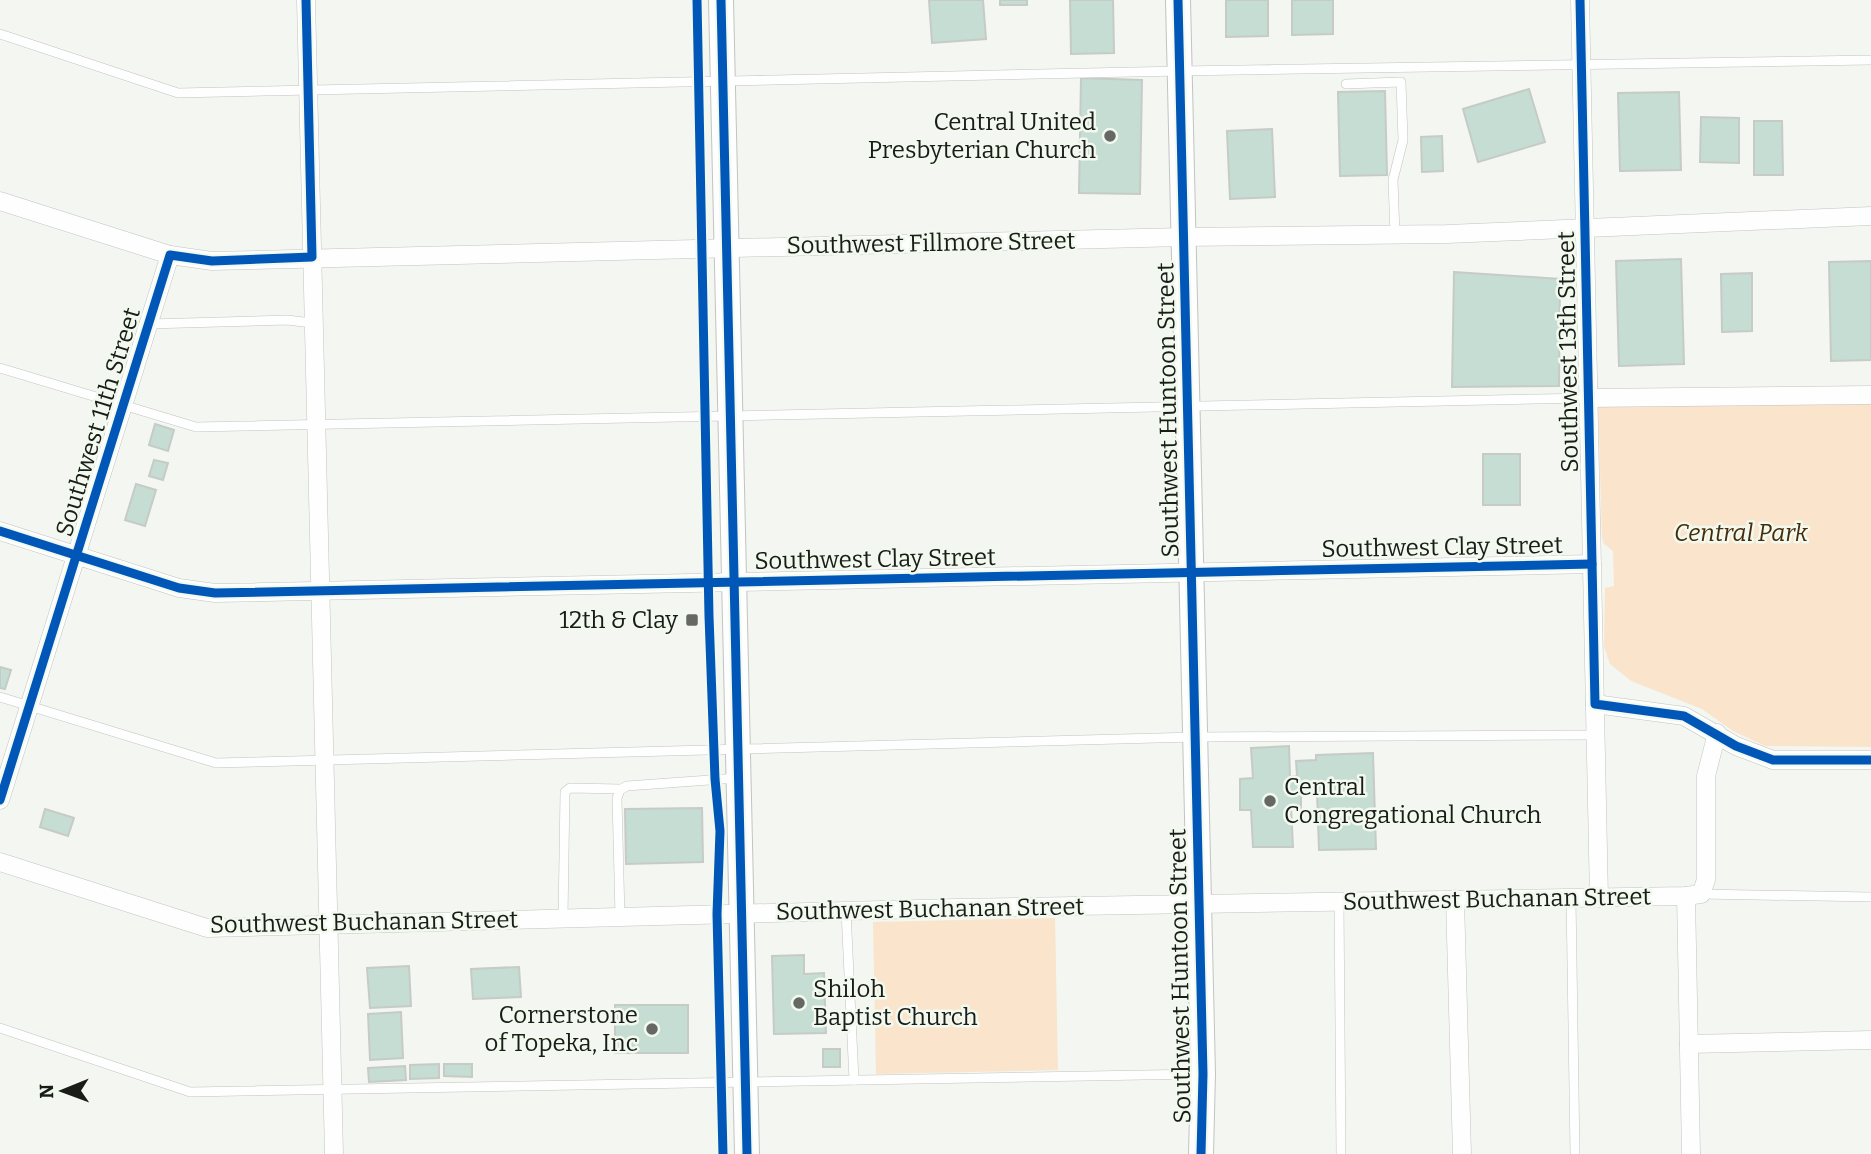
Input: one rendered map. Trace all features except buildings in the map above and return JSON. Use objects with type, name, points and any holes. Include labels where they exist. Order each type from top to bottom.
[{"type":"main road","points":[[721,0],[747,1154]]},
{"type":"main road","name":"Southwest Huntoon Street","points":[[1178,0],[1203,1074],[1201,1154]]},
{"type":"street","points":[[306,0],[334,1154]]},
{"type":"street","name":"Southwest 13th Street","points":[[1580,0],[1599,898]]},
{"type":"street","name":"Southwest Fillmore Street","points":[[0,201],[170,255],[212,261],[1183,237],[1395,235],[1871,216]]},
{"type":"street","name":"Southwest 11th Street","points":[[0,800],[170,255]]},
{"type":"street","points":[[1588,398],[1871,395]]},
{"type":"street","name":"Southwest Clay Street","points":[[0,531],[199,592],[1592,564]]},
{"type":"street","points":[[1595,704],[1684,716],[1736,746],[1773,760],[1871,760]]},
{"type":"street","points":[[1691,1154],[1689,1044],[1693,895],[1706,880],[1706,776],[1717,733]]},
{"type":"street","name":"Southwest Buchanan Street","points":[[0,862],[207,928],[1199,903],[1693,895]]},
{"type":"street","points":[[1455,899],[1462,1154]]},
{"type":"street","points":[[1689,1044],[1871,1040]]},
{"type":"lane","points":[[0,34],[178,93],[1180,71],[1871,60]]},
{"type":"lane","points":[[1346,84],[1401,82],[1403,140],[1393,180],[1395,235]]},
{"type":"lane","points":[[149,324],[287,320],[312,323]]},
{"type":"lane","points":[[0,368],[196,427],[1588,398]]},
{"type":"lane","points":[[0,696],[216,763],[1195,737],[1596,735]]},
{"type":"lane","points":[[563,918],[565,792],[569,788],[621,789],[627,786],[738,778]]},
{"type":"lane","points":[[620,917],[617,798],[621,789]]},
{"type":"lane","name":"Southwest Buchanan Street","points":[[1693,895],[1871,897]]},
{"type":"lane","points":[[1571,898],[1575,1154]]},
{"type":"lane","points":[[1339,901],[1341,1154]]},
{"type":"lane","points":[[846,911],[854,1080]]},
{"type":"lane","points":[[0,1028],[190,1093],[1203,1074]]},
{"type":"green space","name":"Central Park","points":[[1598,404],[1871,404],[1871,747],[1765,746],[1733,731],[1702,709],[1631,681],[1610,664],[1604,647],[1605,588],[1614,586],[1613,551],[1604,544],[1602,538]]},
{"type":"green space","points":[[1055,918],[1058,1070],[876,1074],[873,922]]},
{"type":"cycle path","points":[[0,800],[170,255],[212,261],[312,257],[306,0]]},
{"type":"cycle path","points":[[697,0],[709,616],[715,779],[720,831],[717,914],[723,1154]]},
{"type":"cycle path","points":[[721,0],[747,1154]]},
{"type":"cycle path","points":[[1178,0],[1203,1074],[1201,1154]]},
{"type":"cycle path","points":[[1580,0],[1595,704],[1684,716],[1736,746],[1773,760],[1871,760]]},
{"type":"cycle path","points":[[0,531],[179,588],[215,593],[1592,564]]},
{"type":"place","name":"Central United Presbyterian Church","points":[[1110,136]]},
{"type":"place","name":"12th & Clay","points":[[692,620]]},
{"type":"place","name":"Central Congregational Church","points":[[1270,801]]},
{"type":"place","name":"Shiloh Baptist Church","points":[[799,1003]]},
{"type":"place","name":"Cornerstone of Topeka, Inc","points":[[652,1029]]}]
